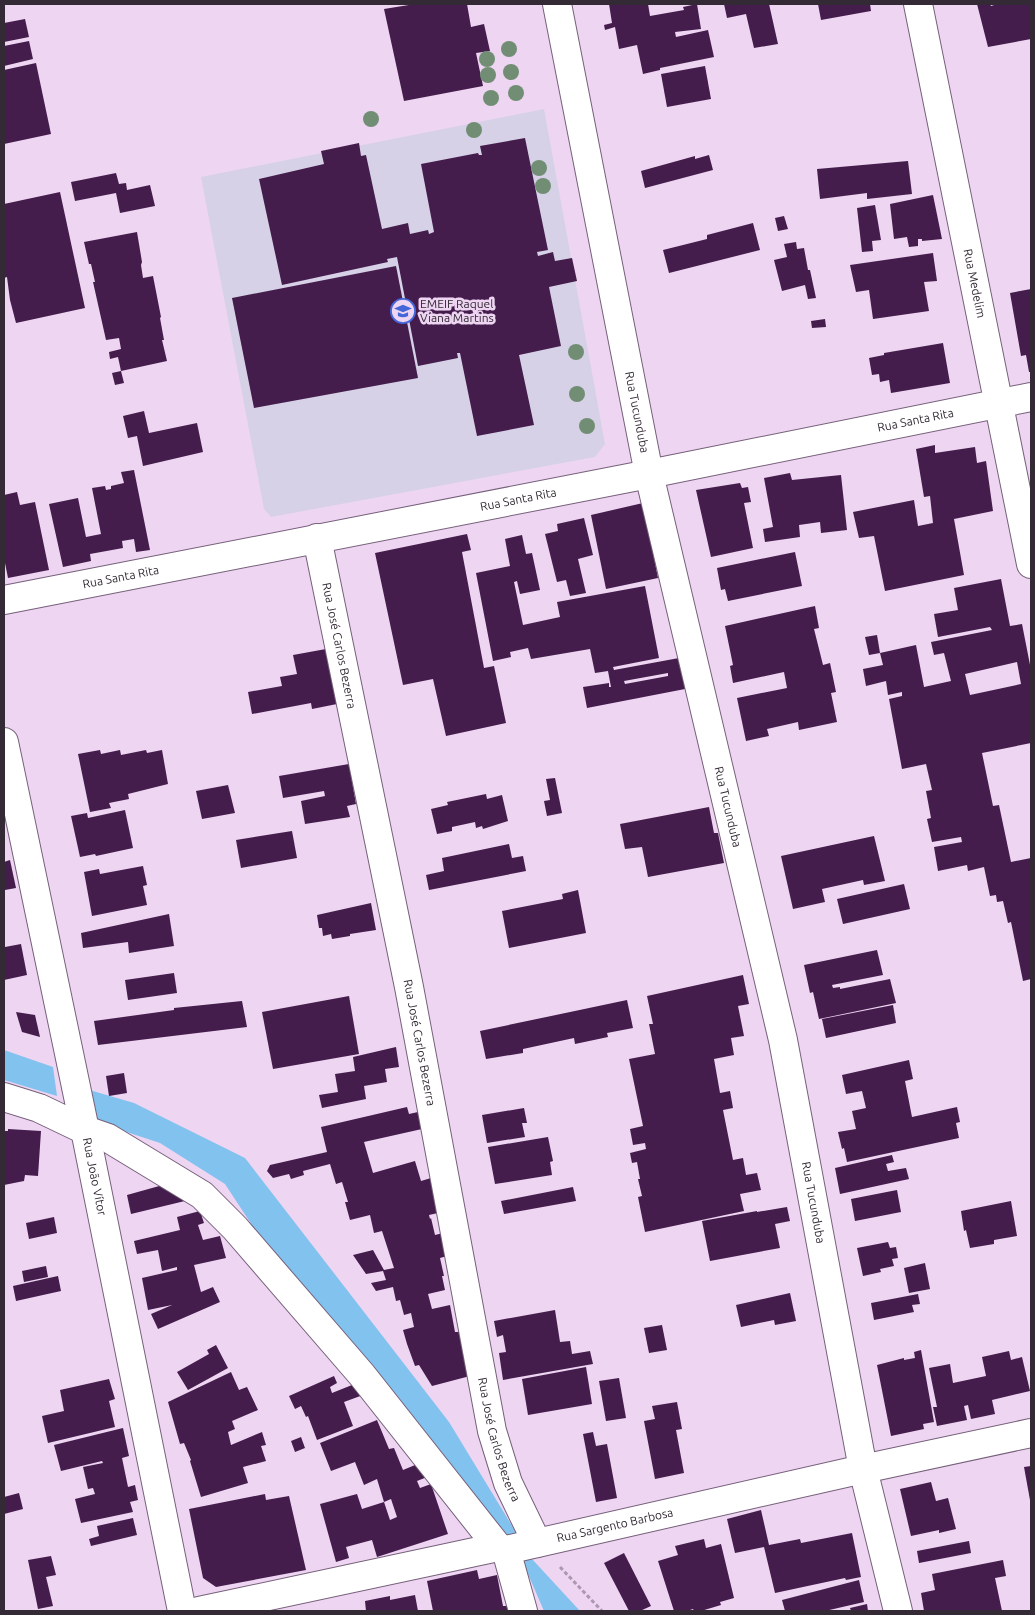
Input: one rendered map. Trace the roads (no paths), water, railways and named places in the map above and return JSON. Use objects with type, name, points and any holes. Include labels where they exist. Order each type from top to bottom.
[{"type":"street","name":"Rua Tucunduba","points":[[557,4],[650,474],[783,1040],[862,1469],[898,1611]]},
{"type":"street","name":"Rua Medelim","points":[[918,4],[1031,564]]},
{"type":"street","name":"Rua Santa Rita","points":[[4,600],[650,474],[1031,397]]},
{"type":"street","name":"Rua José Carlos Bezerra","points":[[317,538],[409,987],[492,1431],[508,1484],[537,1543]]},
{"type":"street","name":"Rua João Vítor","points":[[4,742],[182,1611]]},
{"type":"street","points":[[4,1097],[39,1108],[84,1130],[108,1138],[202,1195],[235,1228],[362,1375],[502,1548],[523,1611]]},
{"type":"street","name":"Rua Sargento Barbosa","points":[[199,1611],[502,1548],[537,1543],[862,1469],[1031,1433]]},
{"type":"water","points":[[4,1050],[53,1067],[57,1096],[4,1080]]},
{"type":"water","points":[[86,1089],[134,1103],[245,1158],[449,1422],[517,1534],[499,1539],[263,1242],[225,1184],[160,1143],[87,1119]]},
{"type":"water","points":[[532,1559],[580,1611],[544,1611],[522,1560]]},
{"type":"place","name":"EMEIF Raquel Viana Martins","points":[[403,311]]}]
